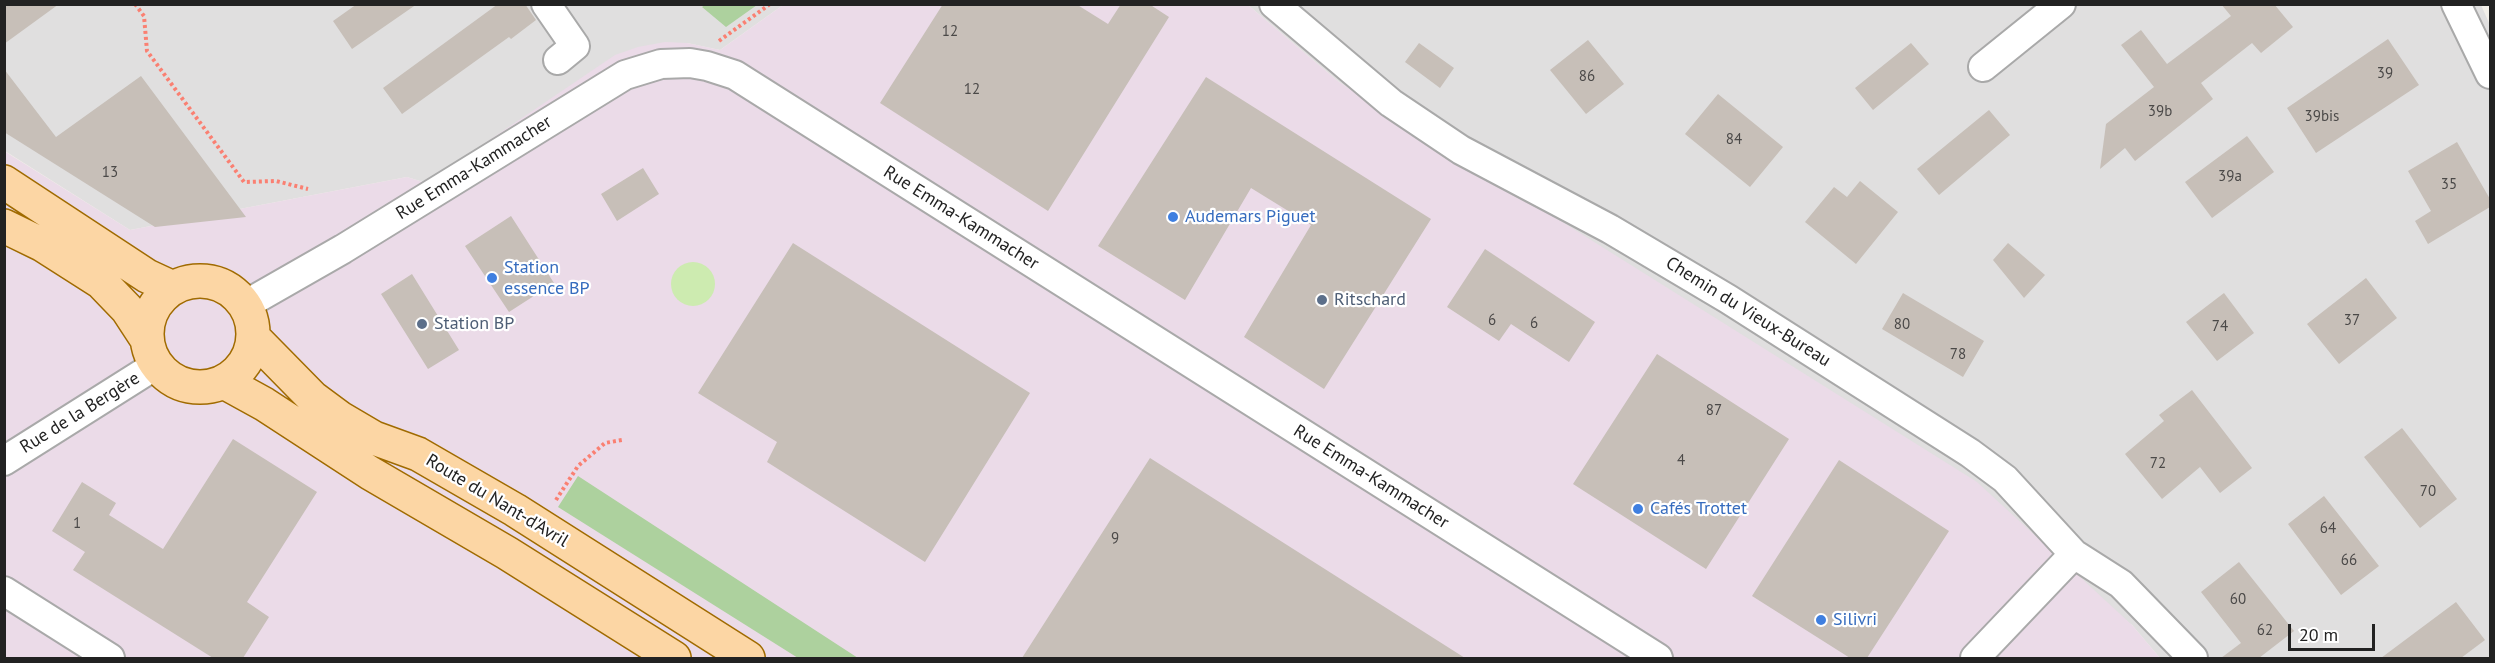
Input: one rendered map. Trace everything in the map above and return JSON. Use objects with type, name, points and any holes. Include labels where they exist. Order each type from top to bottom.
[{"type":"main road","points":[[4,182],[147,276],[173,288]]},
{"type":"main road","points":[[4,226],[43,245],[101,282],[127,309],[151,352],[173,380],[195,387],[210,387],[224,382],[239,371],[249,356],[254,338],[252,321],[245,305],[231,291],[213,282],[192,281],[173,288],[158,301],[148,318],[151,352]]},
{"type":"main road","name":"Route du Nant-d'Avril","points":[[254,338],[313,398],[340,418],[374,438],[418,454],[515,510],[748,658]]},
{"type":"main road","points":[[224,382],[264,404],[370,472],[507,553],[674,658]]},
{"type":"street","points":[[546,4],[575,46],[558,60]]},
{"type":"street","name":"Chemin du Vieux-Bureau","points":[[1274,4],[1391,103],[1453,144],[1610,229],[1708,287],[1970,453],[2005,479],[2074,554],[2121,584],[2193,658]]},
{"type":"street","points":[[1983,67],[2061,4]]},
{"type":"street","points":[[2456,4],[2490,74]]},
{"type":"street","name":"Rue Emma-Kammacher","points":[[245,305],[343,249],[625,75],[661,64],[690,63],[706,66],[735,75],[1658,658]]},
{"type":"street","name":"Rue de la Bergère","points":[[4,461],[151,352]]},
{"type":"street","points":[[1975,658],[2074,554]]},
{"type":"street","points":[[4,591],[110,658]]},
{"type":"path","points":[[135,4],[144,16],[147,51],[244,182],[276,181],[308,189]]},
{"type":"path","points":[[716,44],[770,4]]},
{"type":"path","points":[[555,501],[578,466],[605,444],[622,440]]},
{"type":"shaded area","points":[[4,5],[783,5],[720,50],[687,43],[426,183],[407,177],[130,230],[5,151]]},
{"type":"shaded area","points":[[783,5],[1248,5],[1339,82],[1977,482],[2132,625],[2160,658],[5,658],[4,151],[130,230],[407,177],[426,183],[615,55],[638,47],[665,42],[687,43],[720,50]]},
{"type":"shaded area","points":[[1248,5],[2481,5],[2490,25],[2490,658],[2160,658],[2132,625],[1339,82]]},
{"type":"green space","points":[[706,4],[757,5],[726,27],[702,7]]},
{"type":"green space","points":[[693,262],[709,268],[715,284],[709,300],[693,306],[677,300],[671,284],[677,268]]},
{"type":"green space","points":[[578,476],[858,658],[798,658],[558,507]]},
{"type":"building","points":[[4,4],[59,4],[4,44]]},
{"type":"building","points":[[357,4],[417,4],[352,49],[333,21]]},
{"type":"building","points":[[498,4],[525,4],[536,20],[402,114],[383,88]]},
{"type":"building","points":[[943,4],[1076,4],[1108,24],[1121,4],[1149,4],[1169,17],[1048,211],[880,103]]},
{"type":"building","points":[[2221,4],[2274,4],[2293,27],[2261,53],[2252,43],[2201,83],[2213,99],[2135,161],[2125,148],[2100,169],[2106,124],[2154,87],[2121,45],[2141,30],[2167,64],[2231,16]]},
{"type":"building","points":[[2388,39],[2419,85],[2316,153],[2287,108]]},
{"type":"building","points":[[1588,40],[1624,84],[1586,114],[1550,70]]},
{"type":"building","points":[[1419,43],[1454,68],[1440,88],[1405,62]]},
{"type":"building","points":[[1911,43],[1929,64],[1873,110],[1855,88]]},
{"type":"building","points":[[4,69],[56,137],[141,76],[246,217],[155,227],[4,132]]},
{"type":"building","points":[[1206,77],[1431,219],[1324,389],[1244,337],[1311,225],[1251,188],[1185,300],[1098,246]]},
{"type":"building","points":[[1718,94],[1783,147],[1750,187],[1685,134]]},
{"type":"building","points":[[1989,110],[2010,135],[1939,195],[1917,169]]},
{"type":"building","points":[[2247,136],[2274,172],[2212,218],[2185,182]]},
{"type":"building","points":[[2457,142],[2490,199],[2490,207],[2428,244],[2415,221],[2431,211],[2408,171]]},
{"type":"building","points":[[643,168],[659,194],[617,221],[601,194]]},
{"type":"building","points":[[1860,181],[1898,212],[1856,264],[1805,222],[1834,187],[1847,197]]},
{"type":"building","points":[[511,216],[554,283],[509,312],[465,246]]},
{"type":"building","points":[[793,243],[1030,393],[925,562],[767,462],[777,442],[698,393]]},
{"type":"building","points":[[2008,243],[2045,275],[2024,298],[1993,260]]},
{"type":"building","points":[[1485,249],[1595,322],[1569,362],[1511,324],[1499,341],[1447,307]]},
{"type":"building","points":[[412,274],[459,350],[428,369],[381,294]]},
{"type":"building","points":[[2366,278],[2397,318],[2339,364],[2307,324]]},
{"type":"building","points":[[1903,293],[1984,341],[1963,377],[1882,329]]},
{"type":"building","points":[[2224,293],[2254,333],[2217,361],[2186,322]]},
{"type":"building","points":[[1657,354],[1789,439],[1706,569],[1573,484]]},
{"type":"building","points":[[2192,390],[2252,468],[2220,493],[2200,467],[2162,499],[2125,454],[2164,421],[2159,415]]},
{"type":"building","points":[[2402,428],[2457,499],[2420,528],[2364,457]]},
{"type":"building","points":[[233,439],[317,492],[247,602],[269,617],[243,658],[213,658],[73,570],[85,552],[52,531],[82,482],[116,503],[109,515],[163,549]]},
{"type":"building","points":[[1150,458],[1465,658],[1022,658]]},
{"type":"building","points":[[1839,460],[1949,531],[1867,658],[1850,658],[1752,596]]},
{"type":"building","points":[[2324,496],[2379,566],[2341,595],[2288,524]]},
{"type":"building","points":[[2239,562],[2294,631],[2259,658],[2221,658],[2241,643],[2201,592]]},
{"type":"building","points":[[2456,602],[2485,640],[2461,658],[2381,658]]},
{"type":"place","name":"Audemars Piguet","points":[[1173,217]]},
{"type":"place","name":"Station essence BP","points":[[492,278]]},
{"type":"place","name":"Ritschard","points":[[1322,300]]},
{"type":"place","name":"Station BP","points":[[422,324]]},
{"type":"place","name":"Cafés Trottet","points":[[1638,509]]},
{"type":"place","name":"Silivri","points":[[1821,620]]}]
